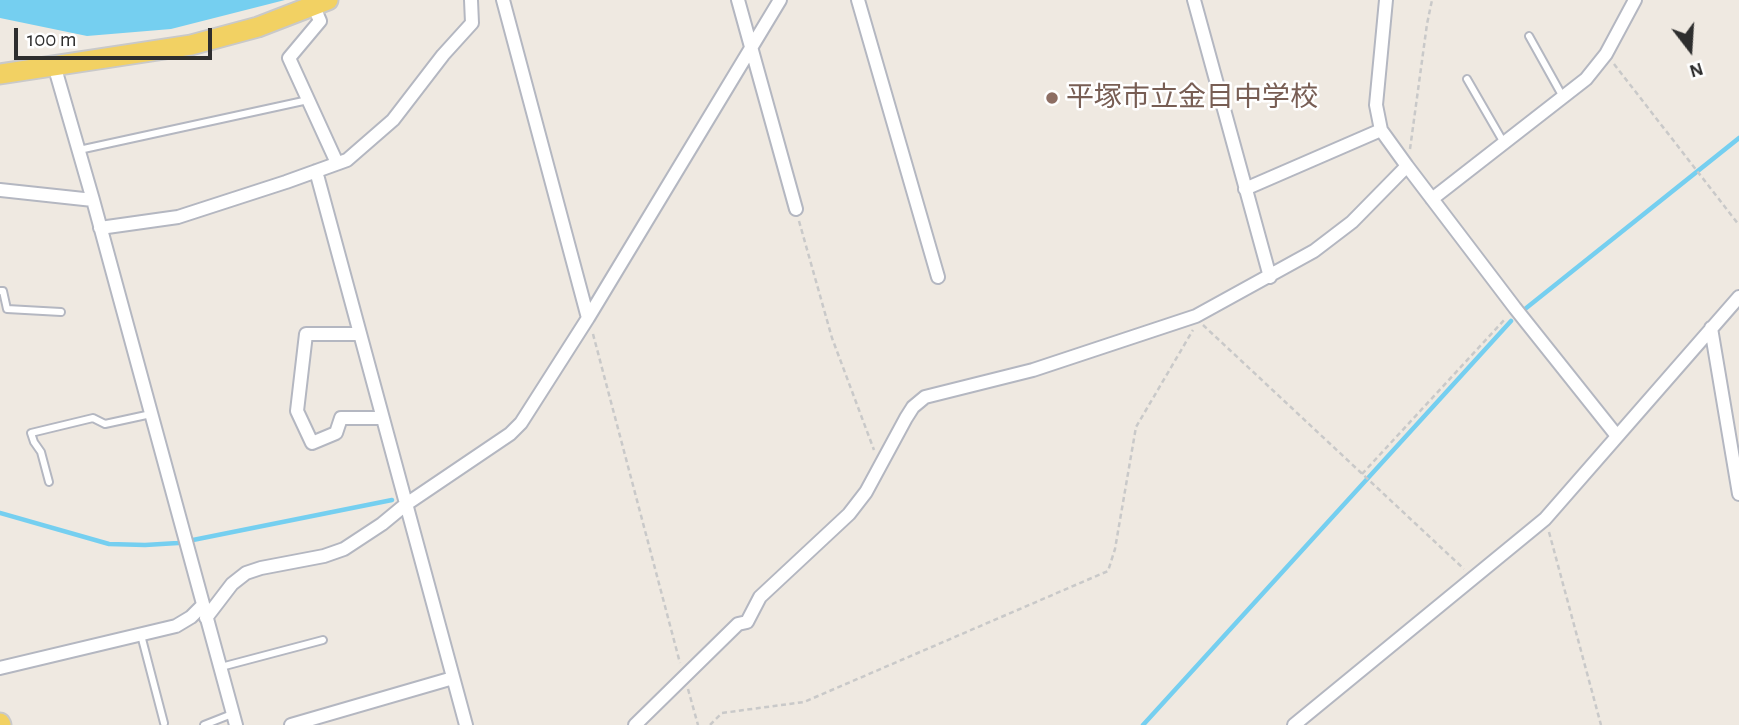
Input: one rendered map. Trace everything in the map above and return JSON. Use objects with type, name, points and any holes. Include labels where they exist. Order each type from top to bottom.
[{"type":"main road","points":[[0,74],[191,45],[258,27],[321,3]]},
{"type":"street","points":[[100,228],[178,217],[347,160],[393,120],[443,55],[472,23],[471,0]]},
{"type":"street","points":[[503,0],[588,318]]},
{"type":"street","points":[[738,0],[796,209]]},
{"type":"street","points":[[0,668],[176,626],[204,612],[246,573],[344,549],[510,435],[521,423],[588,318],[780,0]]},
{"type":"street","points":[[858,0],[938,276]]},
{"type":"street","points":[[1194,0],[1270,277]]},
{"type":"street","points":[[1386,0],[1376,105],[1381,130],[1617,436]]},
{"type":"street","points":[[1432,199],[1586,79],[1606,54],[1634,0]]},
{"type":"street","points":[[321,3],[320,21],[289,58],[337,163]]},
{"type":"street","points":[[54,65],[234,719]]},
{"type":"street","points":[[1245,189],[1381,130]]},
{"type":"street","points":[[635,725],[738,624],[747,622],[760,597],[849,514],[866,492],[905,418],[925,397],[1033,370],[1196,316],[1314,251],[1352,222],[1405,163]]},
{"type":"street","points":[[316,171],[466,725]]},
{"type":"street","points":[[0,190],[93,200]]},
{"type":"street","points":[[1294,725],[1545,519],[1739,297]]},
{"type":"street","points":[[1711,328],[1739,494]]},
{"type":"street","points":[[359,334],[306,334],[297,411],[312,443],[335,433],[341,418],[381,418]]},
{"type":"street","points":[[1724,400],[1739,397]]},
{"type":"street","points":[[291,725],[453,678]]},
{"type":"lane","points":[[1529,36],[1563,97]]},
{"type":"lane","points":[[1467,79],[1504,143]]},
{"type":"lane","points":[[79,150],[308,100]]},
{"type":"lane","points":[[0,291],[3,291],[7,309],[61,312]]},
{"type":"lane","points":[[49,482],[41,452],[31,433],[93,418],[105,424],[150,414]]},
{"type":"lane","points":[[141,635],[164,723]]},
{"type":"lane","points":[[219,668],[323,639]]},
{"type":"lane","points":[[204,725],[234,719]]},
{"type":"path","points":[[1405,163],[1409,155],[1427,24],[1433,0]]},
{"type":"path","points":[[1606,54],[1739,225]]},
{"type":"path","points":[[796,209],[832,338],[874,453],[883,461]]},
{"type":"path","points":[[1363,475],[1516,308]]},
{"type":"path","points":[[588,318],[698,725]]},
{"type":"path","points":[[710,725],[722,713],[804,702],[1108,571],[1115,549],[1136,427],[1198,321],[1474,579]]},
{"type":"path","points":[[1545,519],[1601,725]]},
{"type":"water","points":[[0,0],[285,0],[171,29],[87,36],[0,18]]},
{"type":"waterway","points":[[1525,309],[1739,138]]},
{"type":"waterway","points":[[1143,725],[1511,321]]},
{"type":"waterway","points":[[0,513],[109,544],[145,545],[178,543],[392,500]]},
{"type":"place","name":"平塚市立金目中学校","points":[[1052,98]]}]
